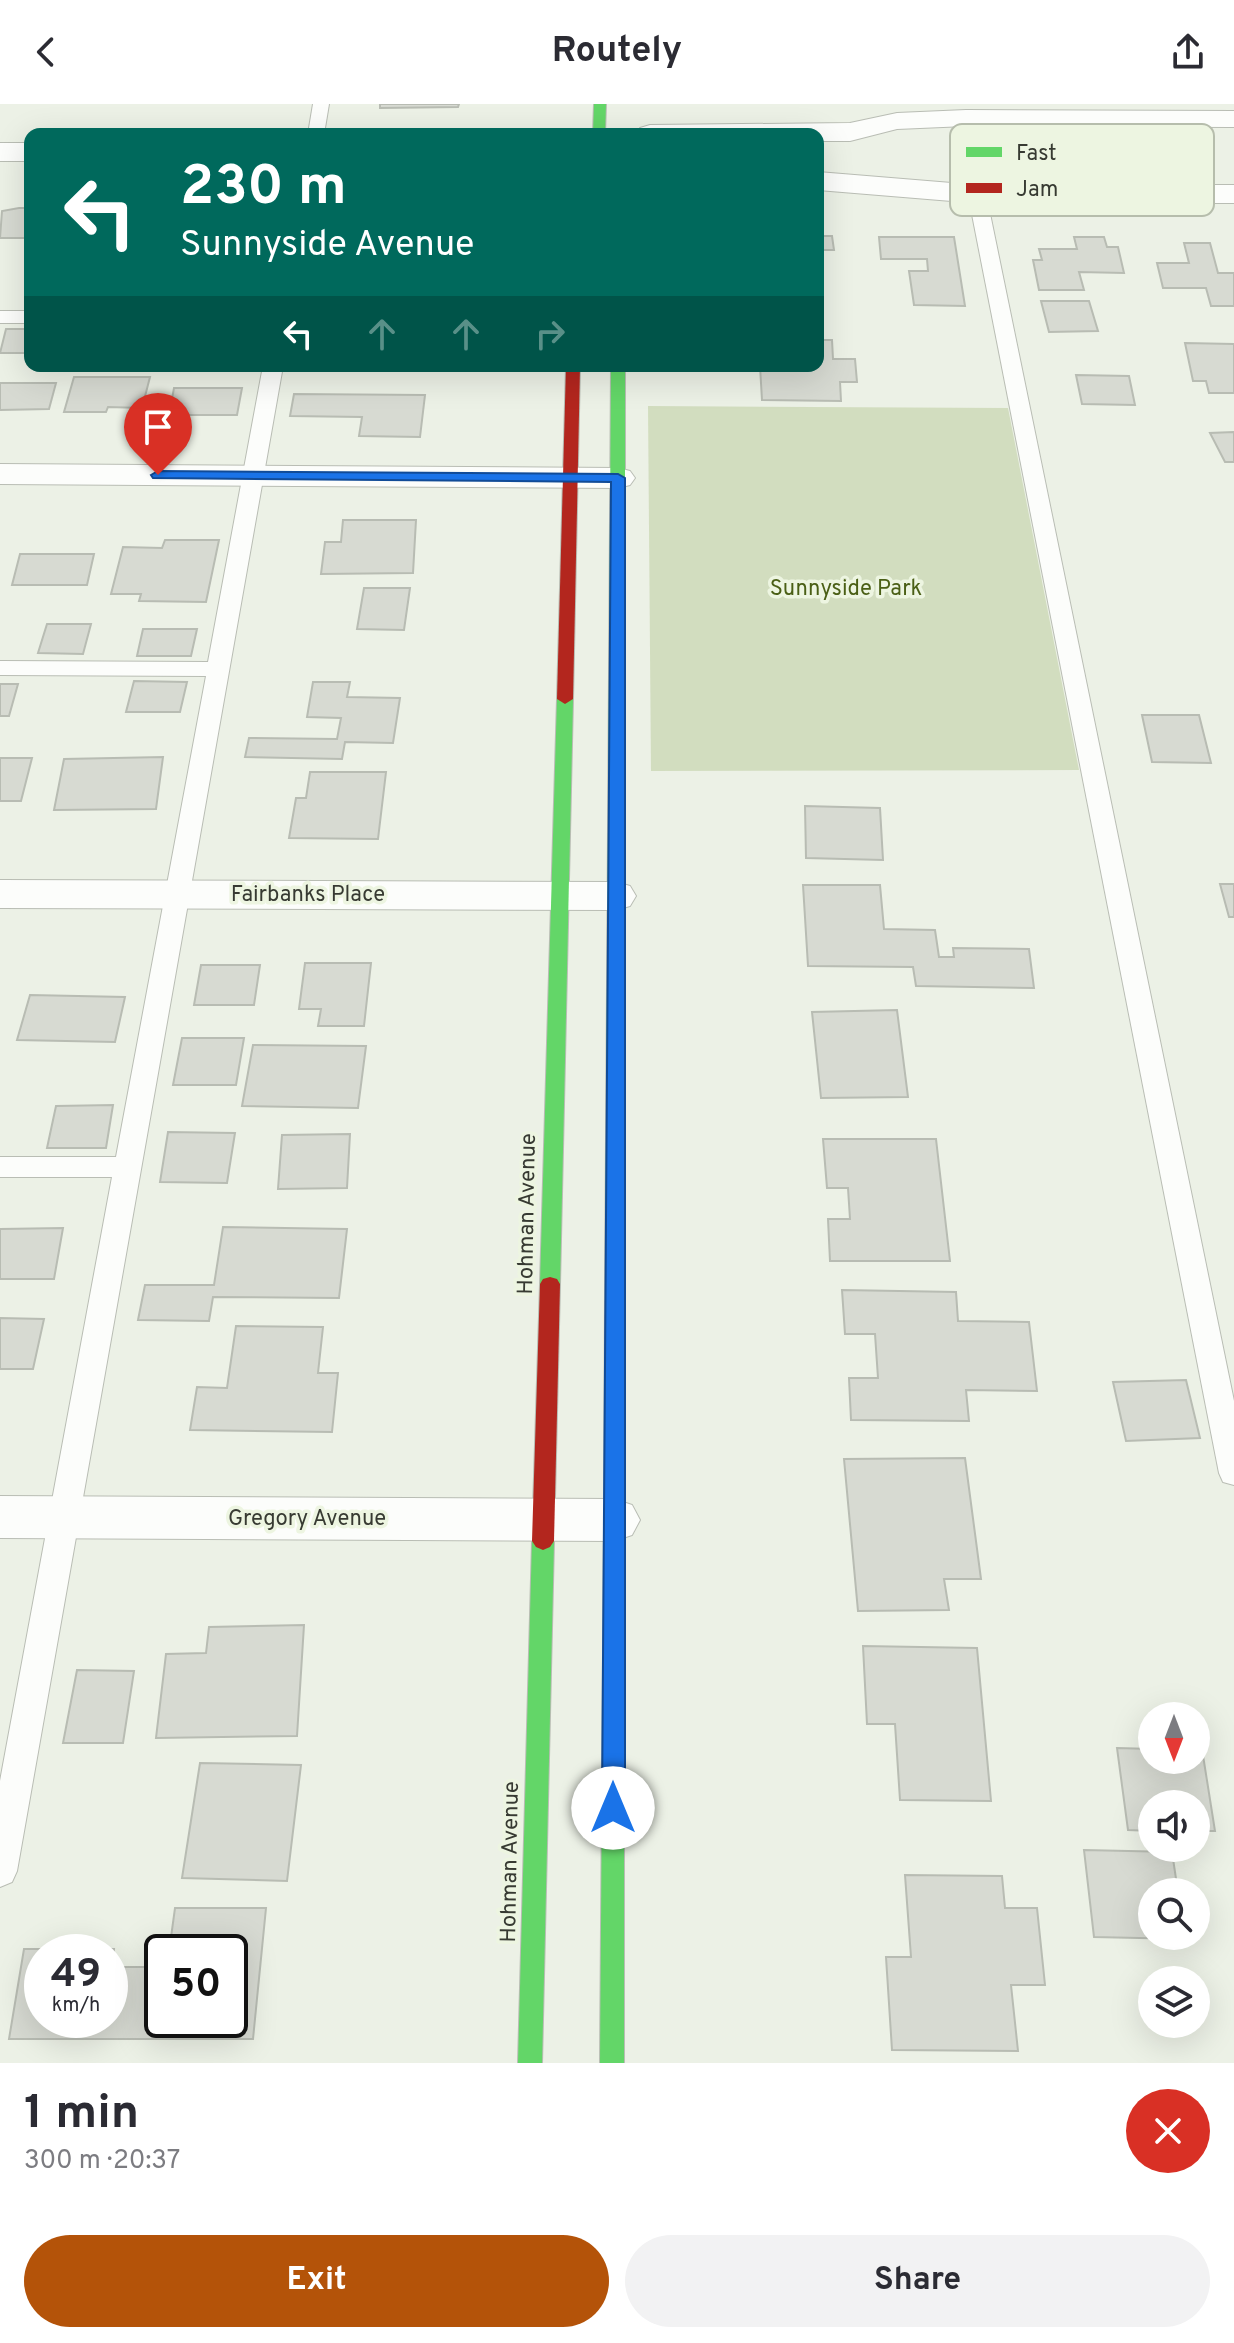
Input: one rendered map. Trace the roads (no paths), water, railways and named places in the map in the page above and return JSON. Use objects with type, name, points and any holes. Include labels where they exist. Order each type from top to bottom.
[{"type":"main road","points":[[599,128],[600,104]]},
{"type":"main road","name":"Hohman Avenue","points":[[530,2063],[573,372]]},
{"type":"main road","points":[[612,2063],[618,372]]},
{"type":"street","points":[[824,132],[850,132],[965,111],[1234,119]]},
{"type":"street","points":[[0,152],[24,152]]},
{"type":"street","points":[[824,181],[857,181],[912,191],[950,193]]},
{"type":"street","points":[[0,474],[618,478]]},
{"type":"street","name":"Fairbanks Place","points":[[0,894],[616,896]]},
{"type":"street","name":"Gregory Avenue","points":[[0,1517],[614,1520]]},
{"type":"lane","points":[[317,128],[321,104]]},
{"type":"lane","points":[[981,216],[1234,1473]]},
{"type":"lane","points":[[0,317],[24,317]]},
{"type":"lane","points":[[0,1871],[272,372]]},
{"type":"lane","points":[[0,668],[218,669]]},
{"type":"lane","points":[[0,1167],[127,1167]]},
{"type":"park label","name":"Sunnyside Park","points":[[846,589]]}]
